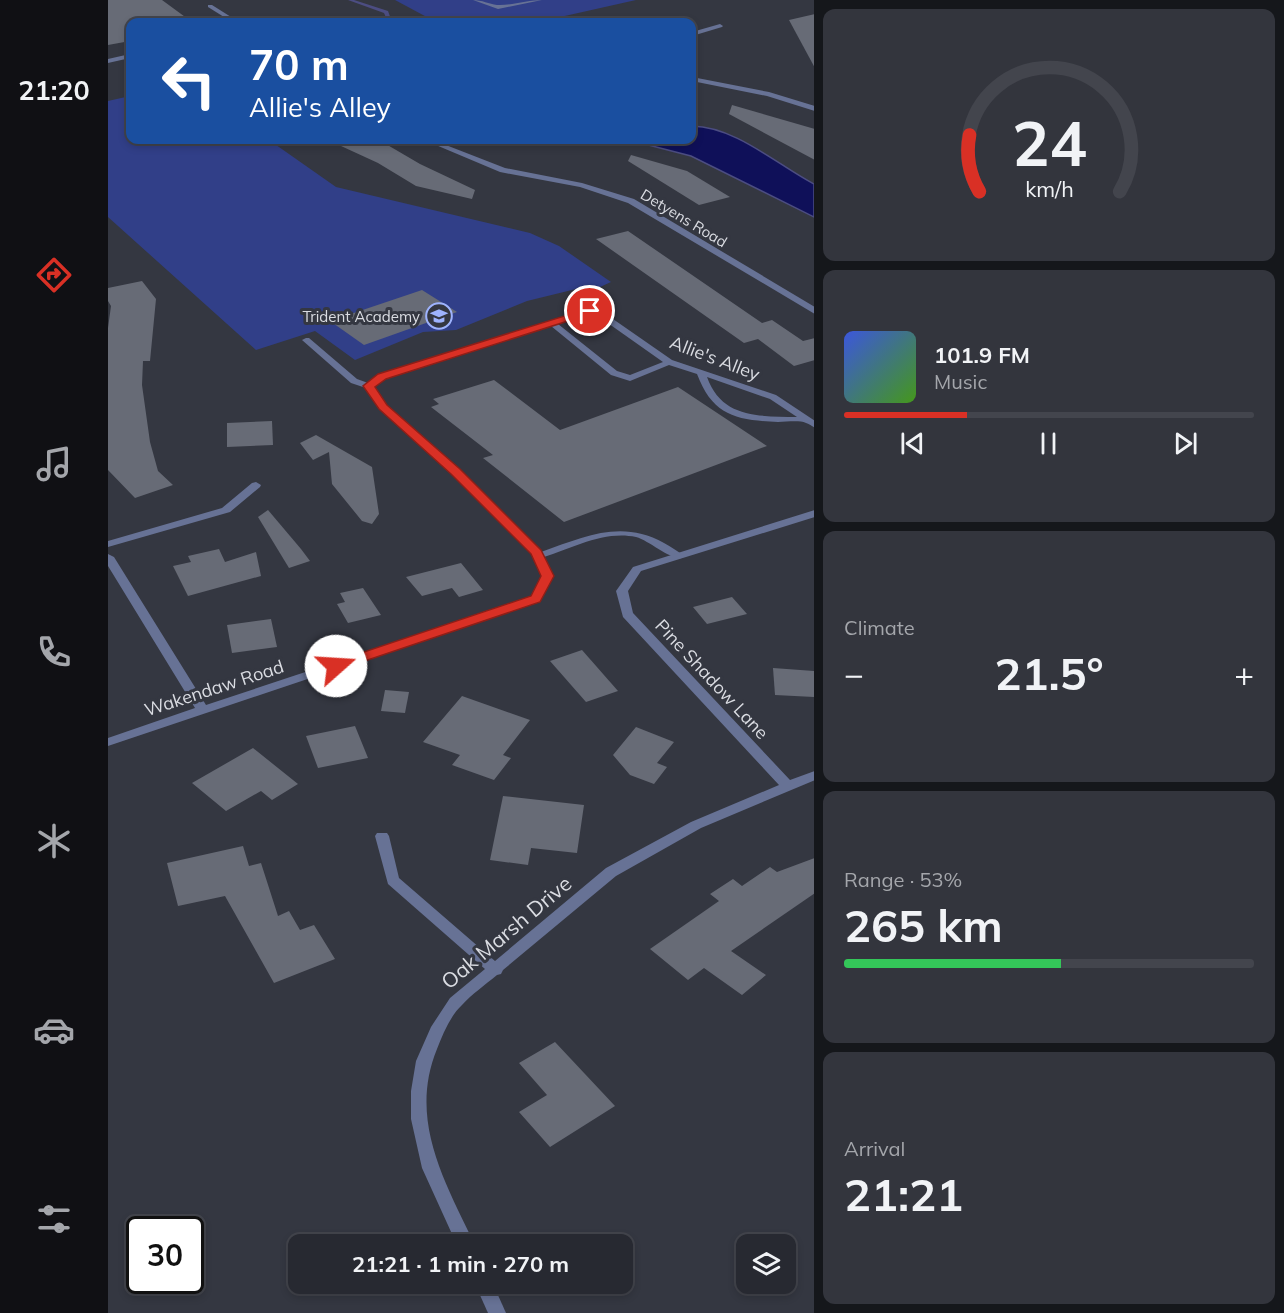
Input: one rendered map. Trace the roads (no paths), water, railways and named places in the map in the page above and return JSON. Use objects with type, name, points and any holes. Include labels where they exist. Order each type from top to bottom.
[{"type":"street","points":[[210,6],[230,18]]},
{"type":"street","points":[[696,33],[720,26]]},
{"type":"street","points":[[108,61],[126,57]]},
{"type":"street","points":[[696,80],[769,94],[813,108]]},
{"type":"street","name":"Detyens Road","points":[[438,144],[503,170],[582,185],[632,201],[814,311]]},
{"type":"street","points":[[108,544],[226,510],[256,485]]},
{"type":"street","points":[[679,556],[814,513]]},
{"type":"street","name":"Pine Shadow Lane","points":[[679,556],[637,569],[622,591],[627,614],[788,786]]},
{"type":"street","points":[[108,557],[203,711]]},
{"type":"street","name":"Wakendaw Road","points":[[108,742],[536,599]]},
{"type":"street","name":"Oak Marsh Drive","points":[[461,1234],[430,1168],[419,1119],[419,1091],[424,1061],[436,1031],[455,1002],[611,872],[696,825],[814,775]]},
{"type":"street","points":[[382,836],[393,880],[496,970]]},
{"type":"street","points":[[488,1294],[497,1313]]},
{"type":"lane","points":[[476,0],[498,7],[539,0]]},
{"type":"lane","name":"Allie's Alley","points":[[369,386],[382,376],[590,311],[597,312],[669,362],[773,397],[814,425]]},
{"type":"lane","points":[[552,323],[614,373],[630,378],[653,371],[669,362]]},
{"type":"lane","points":[[306,340],[354,381],[369,386],[383,407],[455,471],[538,556],[548,576],[536,599]]},
{"type":"lane","points":[[701,374],[711,397],[732,411],[757,418],[806,420]]},
{"type":"lane","points":[[538,556],[605,535],[632,534],[656,542],[679,556]]},
{"type":"waterway","points":[[350,0],[386,12],[388,18]]},
{"type":"place","name":"Trident Academy","points":[[439,316]]}]
